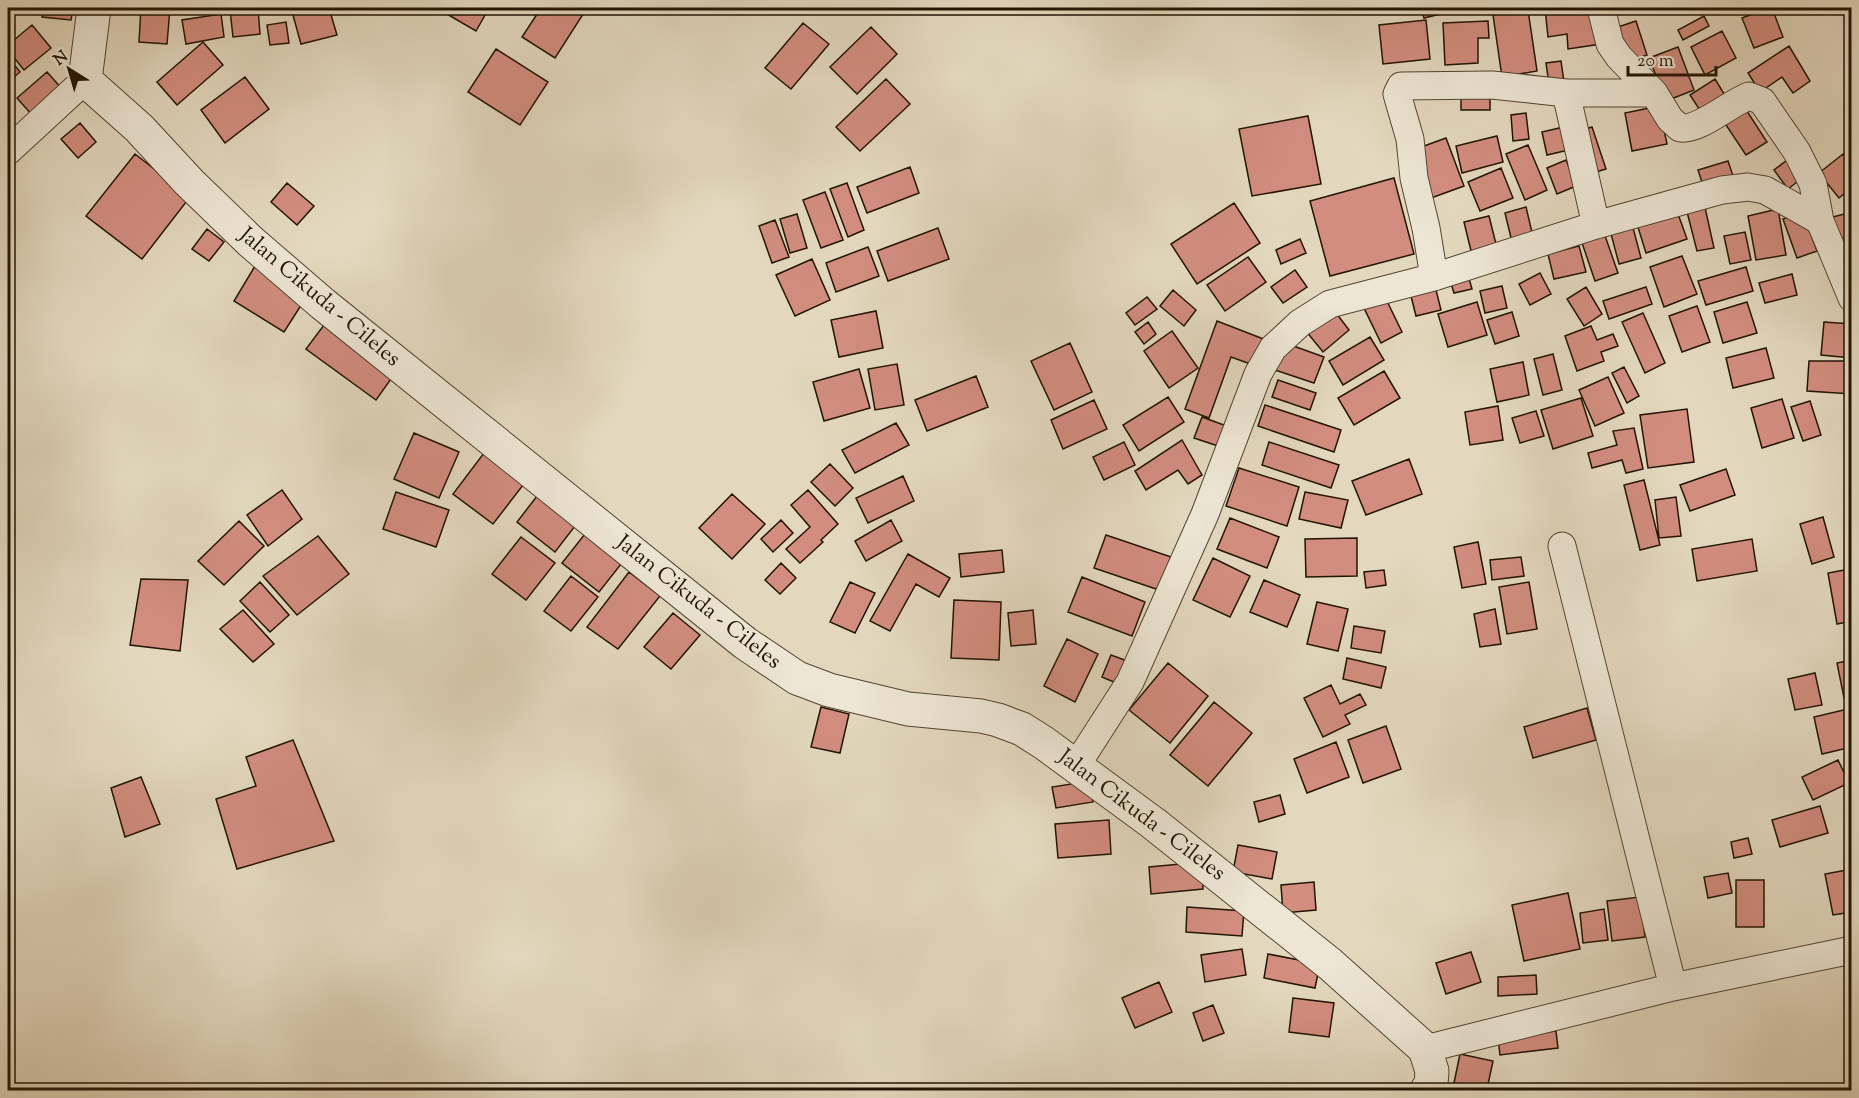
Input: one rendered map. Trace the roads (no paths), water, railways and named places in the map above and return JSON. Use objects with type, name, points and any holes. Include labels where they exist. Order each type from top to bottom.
[{"type":"street","points":[[8,151],[85,80],[94,8]]},
{"type":"street","points":[[1601,8],[1610,44],[1619,57],[1654,93],[1670,119],[1680,128],[1693,127],[1738,100],[1749,96],[1762,101],[1797,152],[1813,184],[1820,221],[1851,298]]},
{"type":"street","name":"Jalan Cikuda - Cileles","points":[[85,80],[140,128],[189,182],[250,242],[323,304],[776,666],[797,678],[868,701],[908,709],[981,716],[1022,729],[1044,742],[1153,823],[1330,964],[1425,1049]]},
{"type":"street","points":[[1434,277],[1426,228],[1414,178],[1410,139],[1397,94],[1401,86],[1492,85],[1566,93],[1654,93]]},
{"type":"street","points":[[1566,93],[1596,225]]},
{"type":"street","points":[[1076,766],[1130,682],[1205,514],[1258,374],[1273,348],[1300,323],[1330,304],[1434,277],[1596,225],[1722,190],[1748,187],[1765,190],[1820,221]]},
{"type":"street","points":[[1562,546],[1672,987]]},
{"type":"street","points":[[1427,1090],[1431,1084],[1432,1071],[1425,1049],[1672,987],[1851,950]]}]
